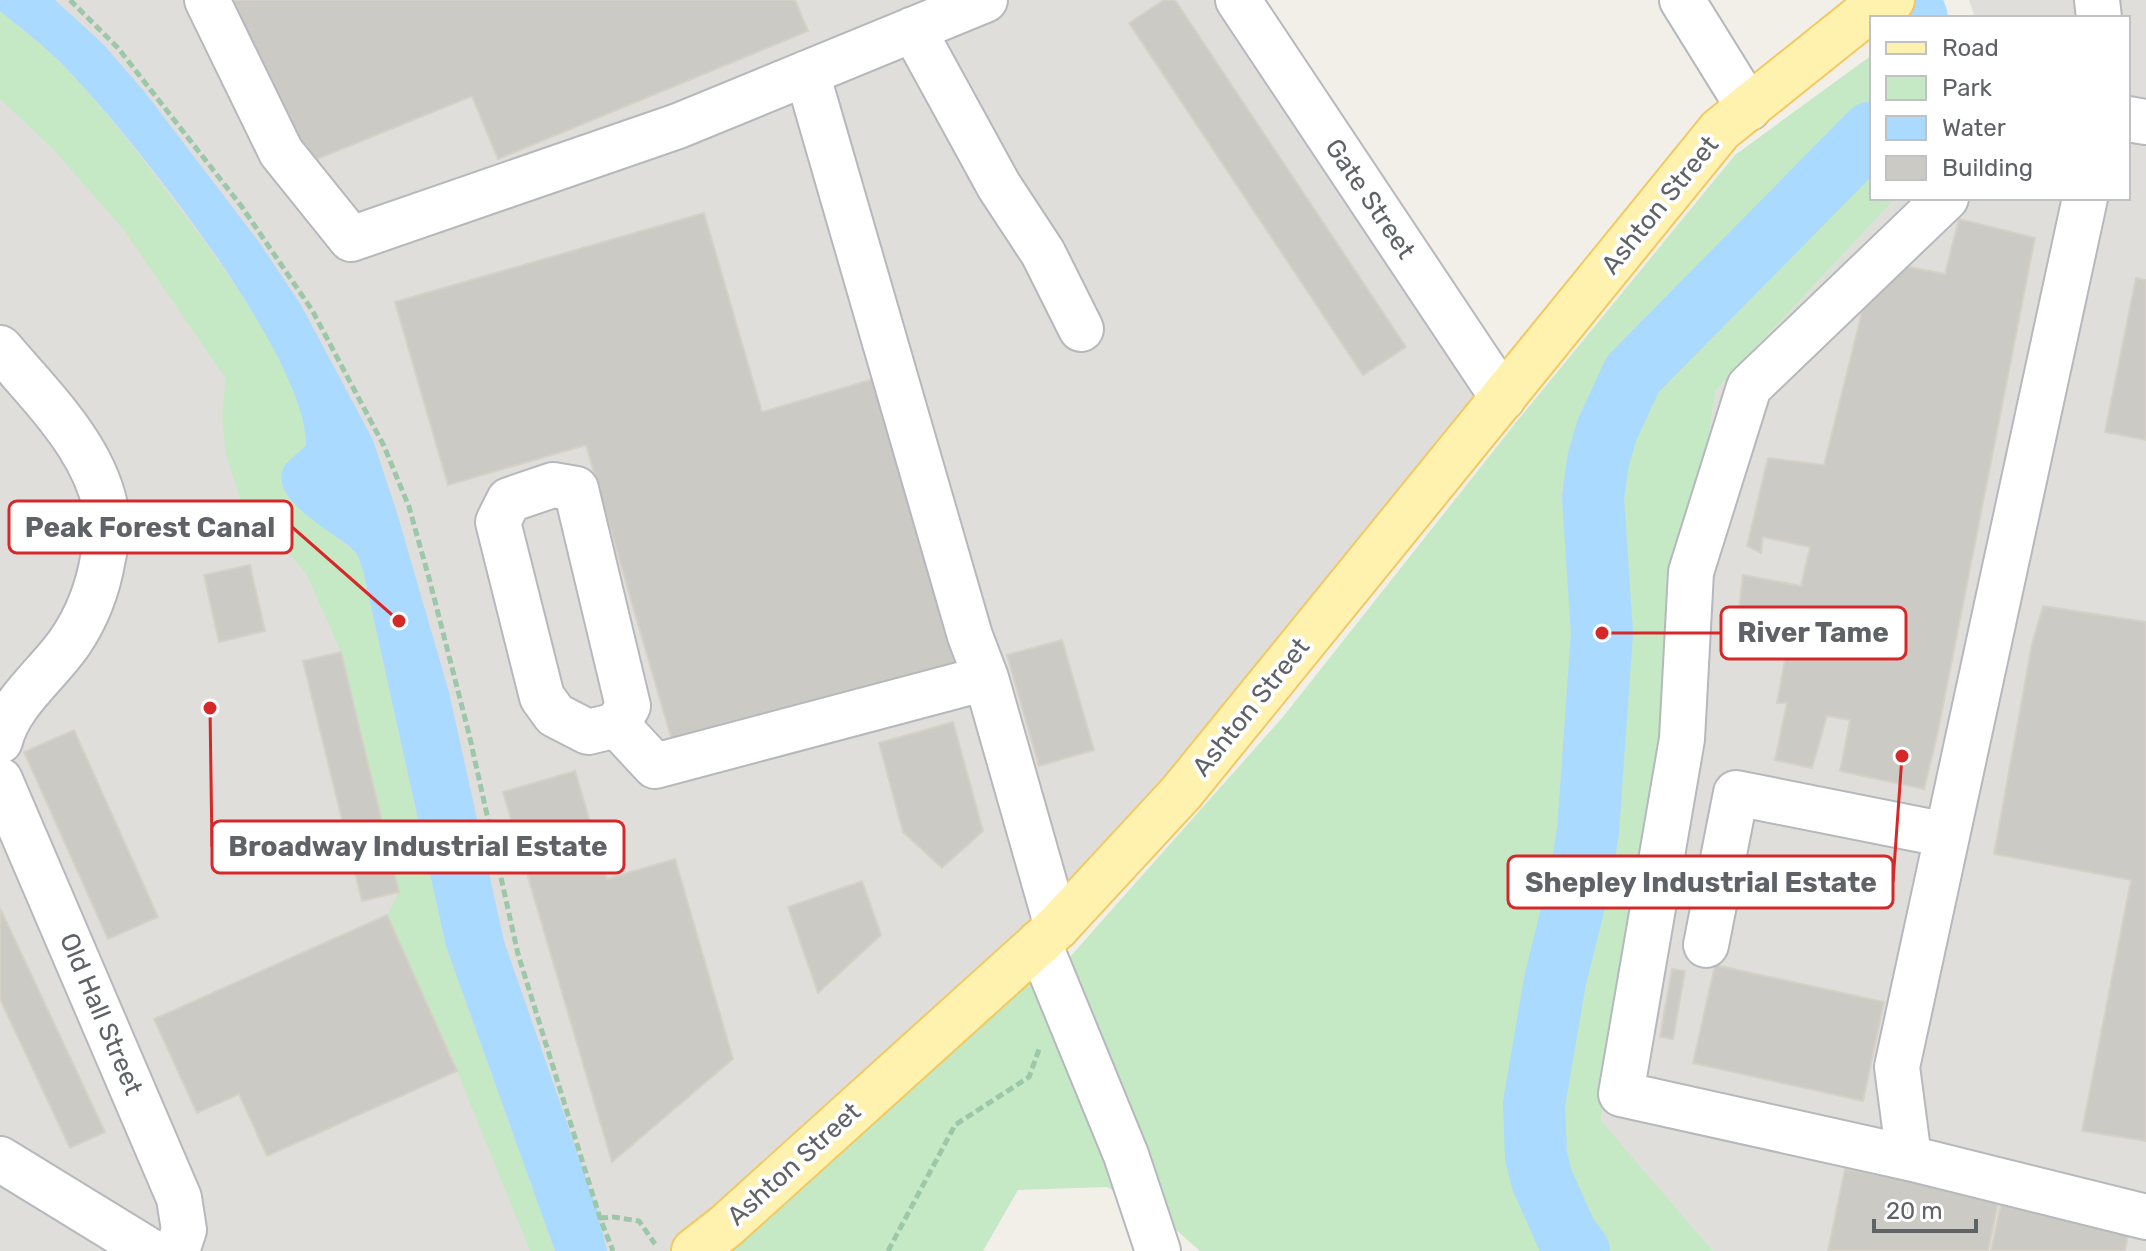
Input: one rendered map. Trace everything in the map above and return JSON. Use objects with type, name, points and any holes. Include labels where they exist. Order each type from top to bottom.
[{"type":"main road","name":"Ashton Street","points":[[694,1251],[738,1215],[1048,935],[1181,793],[1720,130],[1877,8]]},
{"type":"street","points":[[207,0],[281,152],[351,239],[678,126],[807,73],[919,17],[985,0]]},
{"type":"street","name":"Gate Street","points":[[1238,0],[1503,398]]},
{"type":"street","points":[[1682,0],[1749,108]]},
{"type":"street","points":[[919,17],[999,186],[1043,253],[1081,329]]},
{"type":"street","points":[[807,73],[970,636],[986,678],[1048,935],[1158,1251]]},
{"type":"street","points":[[1944,200],[1749,387],[1691,572],[1682,739],[1621,1094],[1909,1158],[2146,1217]]},
{"type":"street","points":[[1909,1158],[1897,1067],[2085,200]]},
{"type":"street","points":[[0,348],[60,421],[91,467],[103,496],[108,530],[92,600],[70,642],[18,707],[0,741]]},
{"type":"street","points":[[553,485],[576,489],[628,706],[617,725],[588,732],[555,715],[542,697],[498,522],[509,500],[553,485]]},
{"type":"street","points":[[617,725],[655,766],[986,678]]},
{"type":"street","name":"Old Hall Street","points":[[0,780],[179,1198],[184,1230],[177,1251]]},
{"type":"street","points":[[1706,945],[1736,793],[1947,835]]},
{"type":"street","points":[[0,1159],[150,1251]]},
{"type":"path","points":[[70,0],[118,48],[242,207],[312,310],[384,446],[409,507],[429,578],[469,734],[518,954],[613,1251]]},
{"type":"path","points":[[888,1251],[955,1125],[1029,1077],[1043,1041]]},
{"type":"path","points":[[600,1218],[639,1221],[660,1251]]},
{"type":"shaded area","points":[[0,0],[1238,0],[1503,398],[1181,793],[694,1251],[0,1251]]},
{"type":"shaded area","points":[[1969,0],[2146,0],[2146,1251],[1713,1251],[1601,1122],[1716,390],[1894,200],[2130,200],[2130,16],[1974,16]]},
{"type":"green space","points":[[0,11],[65,67],[137,152],[236,287],[292,385],[302,417],[306,445],[284,467],[290,499],[357,554],[363,570],[446,946],[555,1251],[530,1251],[457,1071],[387,915],[399,892],[341,652],[306,573],[241,500],[226,456],[222,416],[226,379],[124,230],[53,149],[0,99]]},
{"type":"green space","points":[[1870,56],[1870,200],[1894,200],[1716,390],[1601,1121],[1713,1251],[1200,1251],[1166,1221],[1107,1187],[1018,1190],[983,1251],[726,1251],[1011,969],[1053,976],[1282,718],[1518,420],[1735,155]]},
{"type":"water","points":[[0,0],[55,0],[103,44],[144,91],[259,242],[301,305],[373,440],[449,692],[504,941],[598,1212],[607,1251],[555,1251],[446,946],[360,561],[347,545],[295,504],[282,480],[286,464],[306,445],[299,406],[278,357],[210,247],[170,192],[65,67],[0,11]]},
{"type":"building","points":[[231,0],[795,0],[808,31],[498,159],[472,96],[300,166]]},
{"type":"building","points":[[1164,0],[1175,0],[1406,347],[1363,375],[1129,23]]},
{"type":"building","points":[[704,213],[762,412],[873,379],[957,670],[675,751],[586,445],[448,485],[395,302]]},
{"type":"building","points":[[1959,219],[2035,238],[1924,789],[1840,771],[1850,720],[1827,716],[1812,768],[1775,760],[1787,703],[1777,703],[1791,627],[1738,617],[1743,575],[1801,586],[1810,547],[1763,537],[1761,553],[1747,546],[1768,458],[1824,465],[1864,304],[1894,264],[1945,274]]},
{"type":"building","points":[[2136,278],[2146,280],[2146,440],[2105,432]]},
{"type":"building","points":[[250,565],[265,631],[219,642],[204,575]]},
{"type":"building","points":[[2043,606],[2146,622],[2146,1141],[2082,1131],[2131,880],[1994,854],[2032,644]]},
{"type":"building","points":[[1062,640],[1094,750],[1039,766],[1007,655]]},
{"type":"building","points":[[341,652],[399,892],[362,901],[303,661]]},
{"type":"building","points":[[953,722],[983,831],[942,868],[903,832],[879,743]]},
{"type":"building","points":[[74,730],[158,917],[108,939],[24,752]]},
{"type":"building","points":[[575,771],[607,879],[675,859],[733,1059],[612,1162],[503,792]]},
{"type":"building","points":[[862,881],[881,935],[818,993],[788,907]]},
{"type":"building","points":[[0,908],[105,1132],[70,1148],[0,999]]},
{"type":"building","points":[[387,915],[457,1071],[267,1156],[239,1094],[197,1113],[154,1019]]},
{"type":"building","points":[[1715,965],[1884,1002],[1863,1101],[1693,1063]]},
{"type":"building","points":[[1672,969],[1685,971],[1673,1039],[1660,1037]]},
{"type":"building","points":[[1845,1169],[1999,1198],[1988,1251],[1828,1251]]},
{"type":"building","points":[[2002,1199],[2130,1225],[2125,1251],[1991,1251]]},
{"type":"waterway","points":[[1910,0],[1916,16]]},
{"type":"waterway","points":[[1579,1251],[1567,1236],[1542,1180],[1536,1156],[1534,1104],[1555,981],[1581,876],[1588,831],[1602,633],[1593,498],[1598,461],[1607,430],[1633,374],[1870,134]]},
{"type":"place","name":"Peak Forest Canal","points":[[399,621]]},
{"type":"place","name":"River Tame","points":[[1602,633]]},
{"type":"place","name":"Broadway Industrial Estate","points":[[210,708]]},
{"type":"place","name":"Shepley Industrial Estate","points":[[1902,756]]}]
